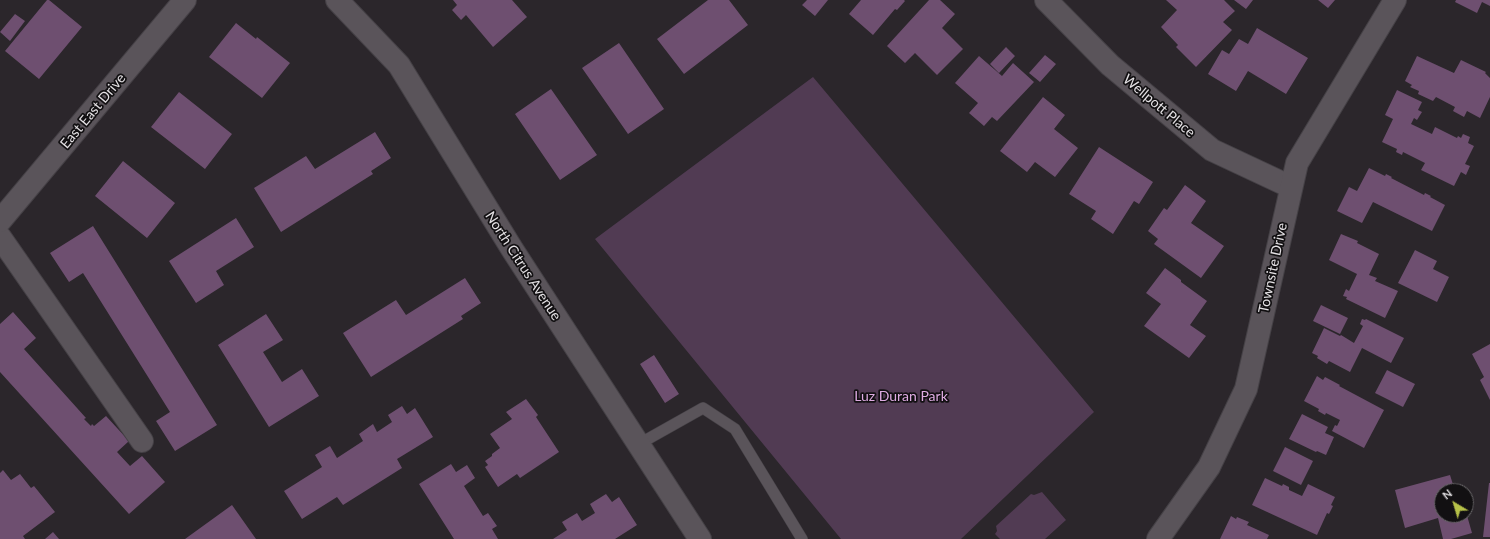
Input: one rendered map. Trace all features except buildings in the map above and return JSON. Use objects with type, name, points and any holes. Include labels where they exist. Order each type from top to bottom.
[{"type":"street","name":"East East Drive","points":[[0,221],[185,0]]},
{"type":"street","name":"North Citrus Avenue","points":[[337,0],[399,64],[512,249],[700,539]]},
{"type":"street","name":"Wellpott Place","points":[[1046,0],[1110,66],[1212,150],[1291,187]]},
{"type":"street","name":"Townsite Drive","points":[[1158,539],[1209,467],[1246,389],[1297,163],[1395,0]]},
{"type":"street","points":[[0,237],[142,441]]},
{"type":"lane","points":[[639,444],[703,408],[735,429],[802,539]]},
{"type":"green space","name":"Luz Duran Park","points":[[813,77],[1094,412],[961,539],[841,539],[595,239]]},
{"type":"green space","points":[[1042,492],[1066,520],[1045,539],[1000,539],[995,534],[997,531],[996,526],[1031,494],[1034,495]]}]
